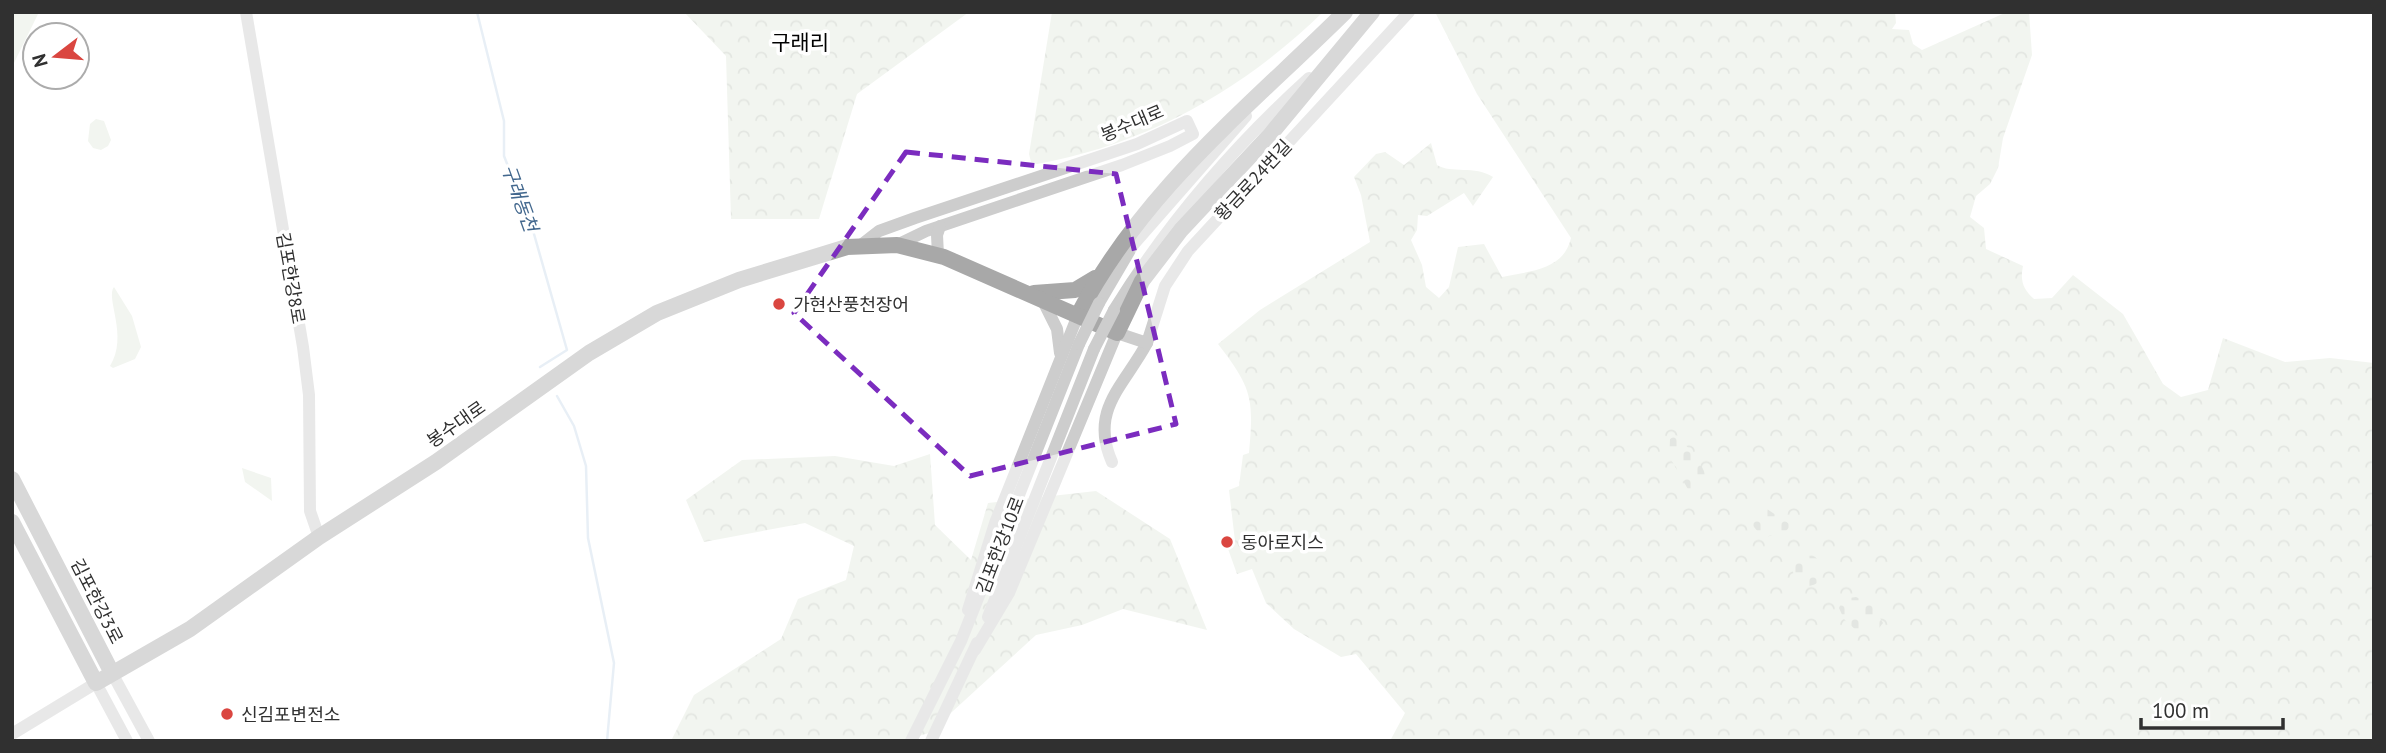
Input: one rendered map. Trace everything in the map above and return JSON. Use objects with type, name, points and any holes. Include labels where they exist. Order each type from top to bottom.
[{"type":"main road","points":[[1078,315],[1101,271],[1155,198],[1226,123],[1289,68],[1345,12]]},
{"type":"main road","points":[[1118,332],[1142,281],[1181,230],[1270,135],[1372,12]]},
{"type":"main road","name":"봉수대로","points":[[96,683],[190,629],[318,537],[387,495],[589,352],[657,313],[739,281],[861,244],[897,245],[937,255],[1118,332]]},
{"type":"main road","points":[[1025,293],[1075,290],[1101,271]]},
{"type":"main road","name":"김포한강3로","points":[[12,479],[112,673]]},
{"type":"main road","points":[[12,522],[96,683]]},
{"type":"street","name":"황금로24번길","points":[[1112,462],[1103,436],[1106,414],[1114,393],[1147,343],[1165,286],[1188,251],[1409,12]]},
{"type":"street","name":"김포한강8로","points":[[247,15],[303,347],[309,396],[310,511],[318,537]]},
{"type":"street","name":"김포한강10로","points":[[931,741],[975,650],[1094,349],[1114,310],[1160,237],[1185,208],[1245,143],[1330,60]]},
{"type":"street","name":"김포한강10로","points":[[911,741],[961,641],[1079,344],[1099,303],[1133,245],[1289,68]]},
{"type":"street","name":"봉수대로","points":[[861,244],[879,231],[1137,144],[1187,121],[1192,126],[1193,134],[1148,155],[940,226],[897,245]]},
{"type":"street","points":[[897,245],[915,218]]},
{"type":"street","points":[[937,255],[940,226]]},
{"type":"street","points":[[1043,301],[1057,329],[1060,358]]},
{"type":"street","points":[[961,641],[973,587],[995,523],[1078,315]]},
{"type":"street","points":[[975,650],[1009,593],[1118,332],[1147,343]]},
{"type":"street","name":"김포한강3로","points":[[112,673],[149,741]]},
{"type":"street","points":[[12,734],[96,683],[127,741]]},
{"type":"highlighted area","points":[[906,152],[1116,174],[1176,424],[970,476],[794,313]]},
{"type":"green space","points":[[12,12],[39,12],[35,21],[21,21],[21,49],[12,67]]},
{"type":"green space","points":[[684,12],[969,12],[857,94],[819,219],[731,219],[726,56]]},
{"type":"green space","points":[[1052,12],[1323,12],[1260,66],[1191,110],[1117,143],[1037,164],[1031,162],[1029,154]]},
{"type":"green space","points":[[1435,12],[1895,12],[1896,23],[1892,29],[1909,30],[1913,44],[1922,50],[2007,12],[2029,12],[2032,55],[2003,138],[1998,168],[1990,184],[1976,196],[1970,217],[1984,228],[1986,249],[2023,266],[2022,280],[2030,295],[2034,299],[2052,298],[2073,275],[2123,314],[2163,384],[2181,397],[2208,390],[2223,338],[2285,362],[2330,358],[2374,363],[2374,741],[1390,741],[1405,713],[1356,654],[1341,657],[1294,629],[1266,603],[1252,569],[1237,574],[1227,546],[1235,541],[1229,490],[1239,486],[1243,455],[1249,453],[1250,406],[1244,383],[1218,344],[1260,310],[1370,242],[1361,195],[1354,177],[1376,154],[1385,152],[1404,165],[1431,143],[1437,165],[1449,169],[1479,171],[1493,177],[1473,206],[1464,193],[1427,216],[1418,215],[1417,230],[1411,240],[1422,265],[1426,287],[1439,298],[1449,287],[1458,247],[1484,244],[1502,277],[1544,267],[1561,257],[1567,249],[1571,238],[1477,94]]},
{"type":"green space","points":[[96,119],[104,121],[111,140],[108,146],[101,150],[93,148],[88,141],[90,124]]},
{"type":"green space","points":[[114,287],[132,316],[141,347],[135,359],[113,368],[110,366],[117,343],[112,300]]},
{"type":"green space","points":[[1676,435],[1702,467],[1707,489],[1689,491],[1669,456],[1670,439]]},
{"type":"green space","points":[[930,454],[935,525],[971,560],[988,503],[1096,491],[1170,539],[1207,630],[1123,609],[1082,625],[1036,635],[929,733],[901,741],[671,741],[694,695],[781,639],[798,599],[846,580],[854,546],[805,523],[704,542],[686,500],[742,460],[835,456],[894,466]]},
{"type":"green space","points":[[242,468],[271,478],[272,501],[245,482]]},
{"type":"green space","points":[[1756,507],[1764,507],[1791,525],[1786,531],[1763,538],[1750,522],[1750,511]]},
{"type":"green space","points":[[1808,556],[1819,560],[1823,571],[1819,582],[1808,586],[1797,582],[1793,571],[1797,560]]},
{"type":"green space","points":[[1856,597],[1871,604],[1883,623],[1875,633],[1858,632],[1844,619],[1839,608],[1843,599]]},
{"type":"waterway","name":"구래동천","points":[[477,12],[504,121],[504,156],[532,227],[567,350],[540,367]]},
{"type":"waterway","name":"구래동천","points":[[557,396],[574,426],[586,466],[588,538],[614,663],[607,741]]},
{"type":"place","name":"가현산풍천장어","points":[[779,304]]},
{"type":"place","name":"동아로지스","points":[[1227,542]]},
{"type":"place","name":"신김포변전소","points":[[227,714]]},
{"type":"district","name":"구래리","points":[[800,42]]}]
